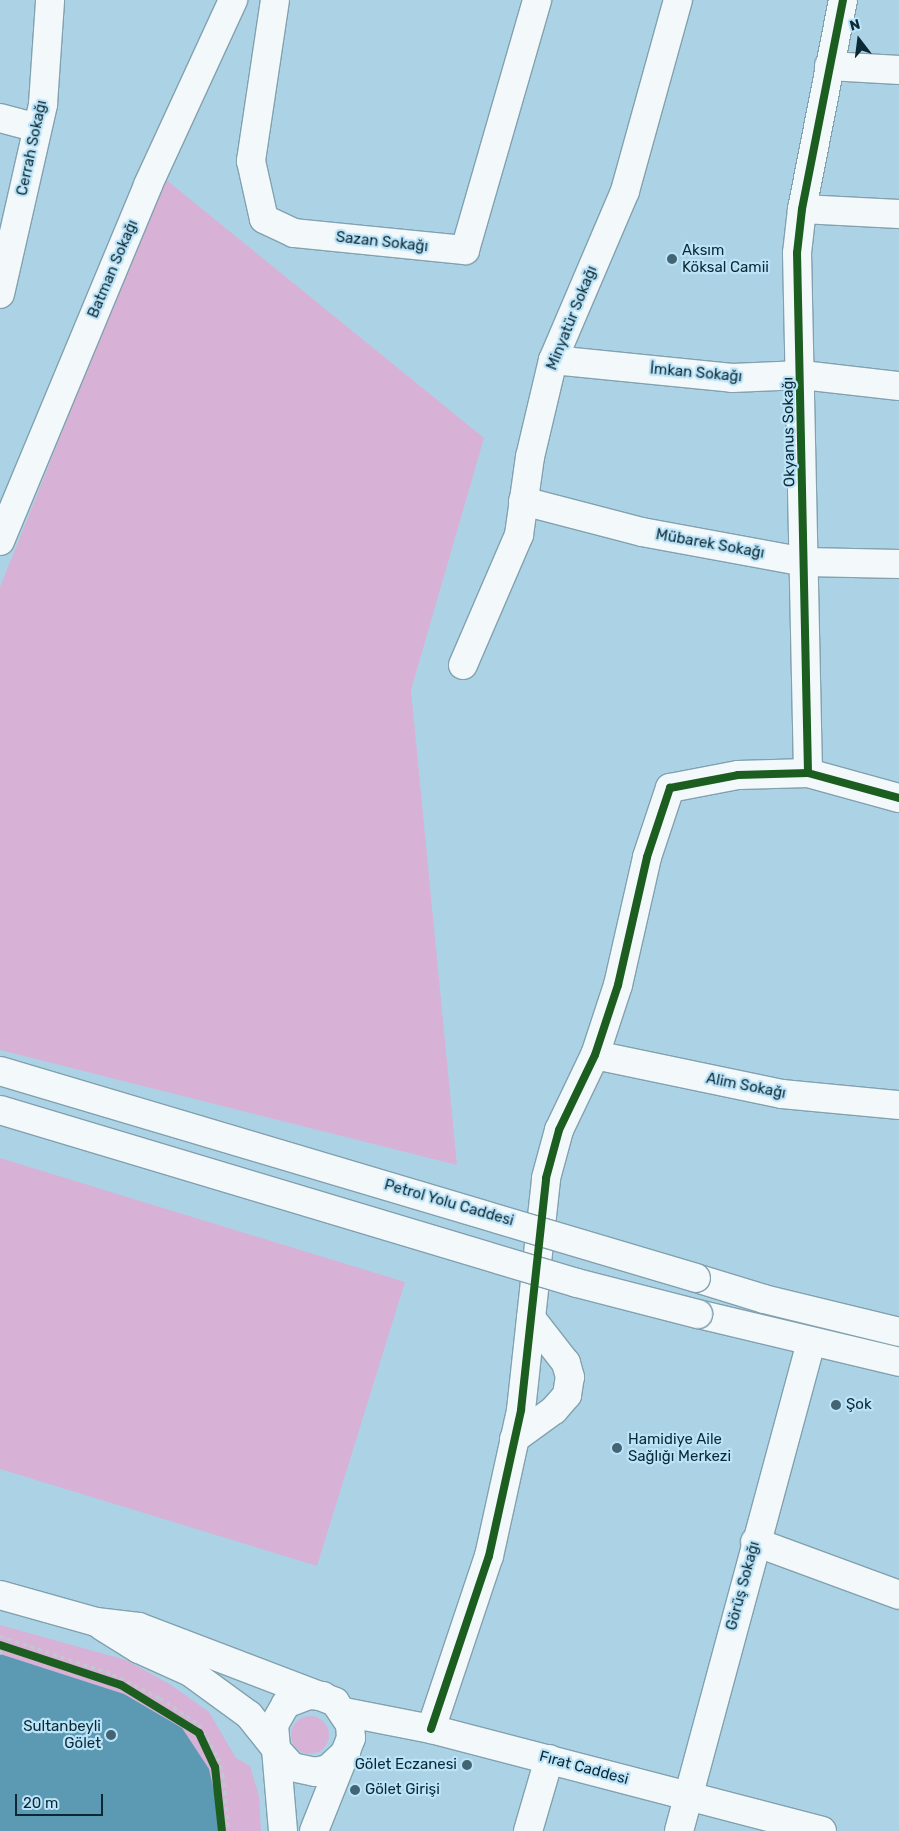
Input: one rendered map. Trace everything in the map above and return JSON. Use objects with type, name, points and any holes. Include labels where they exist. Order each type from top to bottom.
[{"type":"street","name":"Cerrah Sokağı","points":[[0,294],[43,104],[50,0]]},
{"type":"street","name":"Batman Sokağı","points":[[0,541],[148,185],[233,0]]},
{"type":"street","name":"Sazan Sokağı","points":[[275,0],[251,161],[264,219],[294,232],[464,250],[537,0]]},
{"type":"street","name":"Minyatür Sokağı","points":[[463,665],[519,535],[552,360],[625,191],[678,0]]},
{"type":"street","name":"Okyanus Sokağı","points":[[808,774],[806,562],[797,253],[802,209],[843,0]]},
{"type":"street","points":[[829,66],[899,70]]},
{"type":"street","points":[[0,118],[37,128]]},
{"type":"street","points":[[802,209],[899,214]]},
{"type":"street","name":"İmkan Sokağı","points":[[552,360],[732,378],[802,375],[899,386]]},
{"type":"street","name":"Mübarek Sokağı","points":[[524,501],[642,532],[806,562],[899,564]]},
{"type":"street","points":[[431,1729],[489,1556],[521,1410],[546,1178],[559,1130],[595,1055],[618,985],[647,857],[670,788],[738,775],[808,774],[899,798]]},
{"type":"street","name":"Alim Sokağı","points":[[595,1055],[782,1094],[899,1105]]},
{"type":"street","name":"Petrol Yolu Caddesi","points":[[0,1072],[764,1299],[899,1332]]},
{"type":"street","points":[[0,1110],[577,1283],[811,1342],[899,1362]]},
{"type":"street","points":[[514,1439],[554,1410],[567,1395],[570,1377],[566,1362],[531,1318]]},
{"type":"street","name":"Görüş Sokağı","points":[[679,1831],[755,1542],[811,1342]]},
{"type":"street","points":[[755,1542],[899,1595]]},
{"type":"street","points":[[0,1595],[96,1622],[139,1627],[334,1704],[350,1724],[347,1750],[314,1831]]},
{"type":"street","points":[[96,1622],[222,1693],[249,1715],[292,1767],[315,1772],[328,1769],[347,1750]]},
{"type":"street","points":[[283,1831],[274,1725],[286,1704],[310,1695],[334,1704]]},
{"type":"street","name":"Fırat Caddesi","points":[[334,1704],[822,1831]]},
{"type":"street","points":[[528,1831],[549,1759]]},
{"type":"path","points":[[0,1636],[2,1645]]},
{"type":"path","points":[[2,1645],[120,1685],[199,1733],[215,1768],[222,1831]]},
{"type":"path","points":[[2,1645],[113,1674],[160,1698],[199,1724],[218,1757],[223,1775],[229,1831]]},
{"type":"shaded area","points":[[164,178],[484,438],[411,690],[457,1165],[0,1050],[0,587]]},
{"type":"shaded area","points":[[0,1158],[405,1282],[317,1566],[0,1469]]},
{"type":"shaded area","name":"Sultanbeyli Gölet","points":[[0,1625],[126,1660],[171,1685],[209,1712],[236,1758],[250,1766],[259,1796],[261,1831],[0,1831]]},
{"type":"shaded area","points":[[310,1716],[317,1717],[323,1722],[328,1728],[328,1742],[323,1748],[317,1753],[310,1754],[303,1753],[297,1748],[292,1742],[291,1735],[292,1728],[297,1722],[303,1717]]},
{"type":"water","name":"Sultanbeyli Gölet","points":[[0,1654],[124,1694],[182,1728],[209,1769],[218,1809],[218,1831],[0,1831]]},
{"type":"cycle path","points":[[808,773],[797,253],[802,209],[843,0]]},
{"type":"cycle path","points":[[431,1729],[489,1556],[521,1410],[546,1178],[559,1130],[595,1055],[618,985],[647,857],[670,788],[738,775],[808,773],[899,798]]},
{"type":"cycle path","points":[[0,1645],[121,1685],[199,1733],[215,1767],[222,1831]]},
{"type":"place","name":"Aksım Köksal Camii","points":[[672,259]]},
{"type":"place","name":"Şok","points":[[836,1405]]},
{"type":"place","name":"Hamidiye Aile Sağlığı Merkezi","points":[[617,1448]]},
{"type":"place","name":"Sultanbeyli Gölet","points":[[111,1735]]},
{"type":"place","name":"Gölet Eczanesi","points":[[467,1765]]},
{"type":"place","name":"Gölet Girişi","points":[[355,1790]]}]
